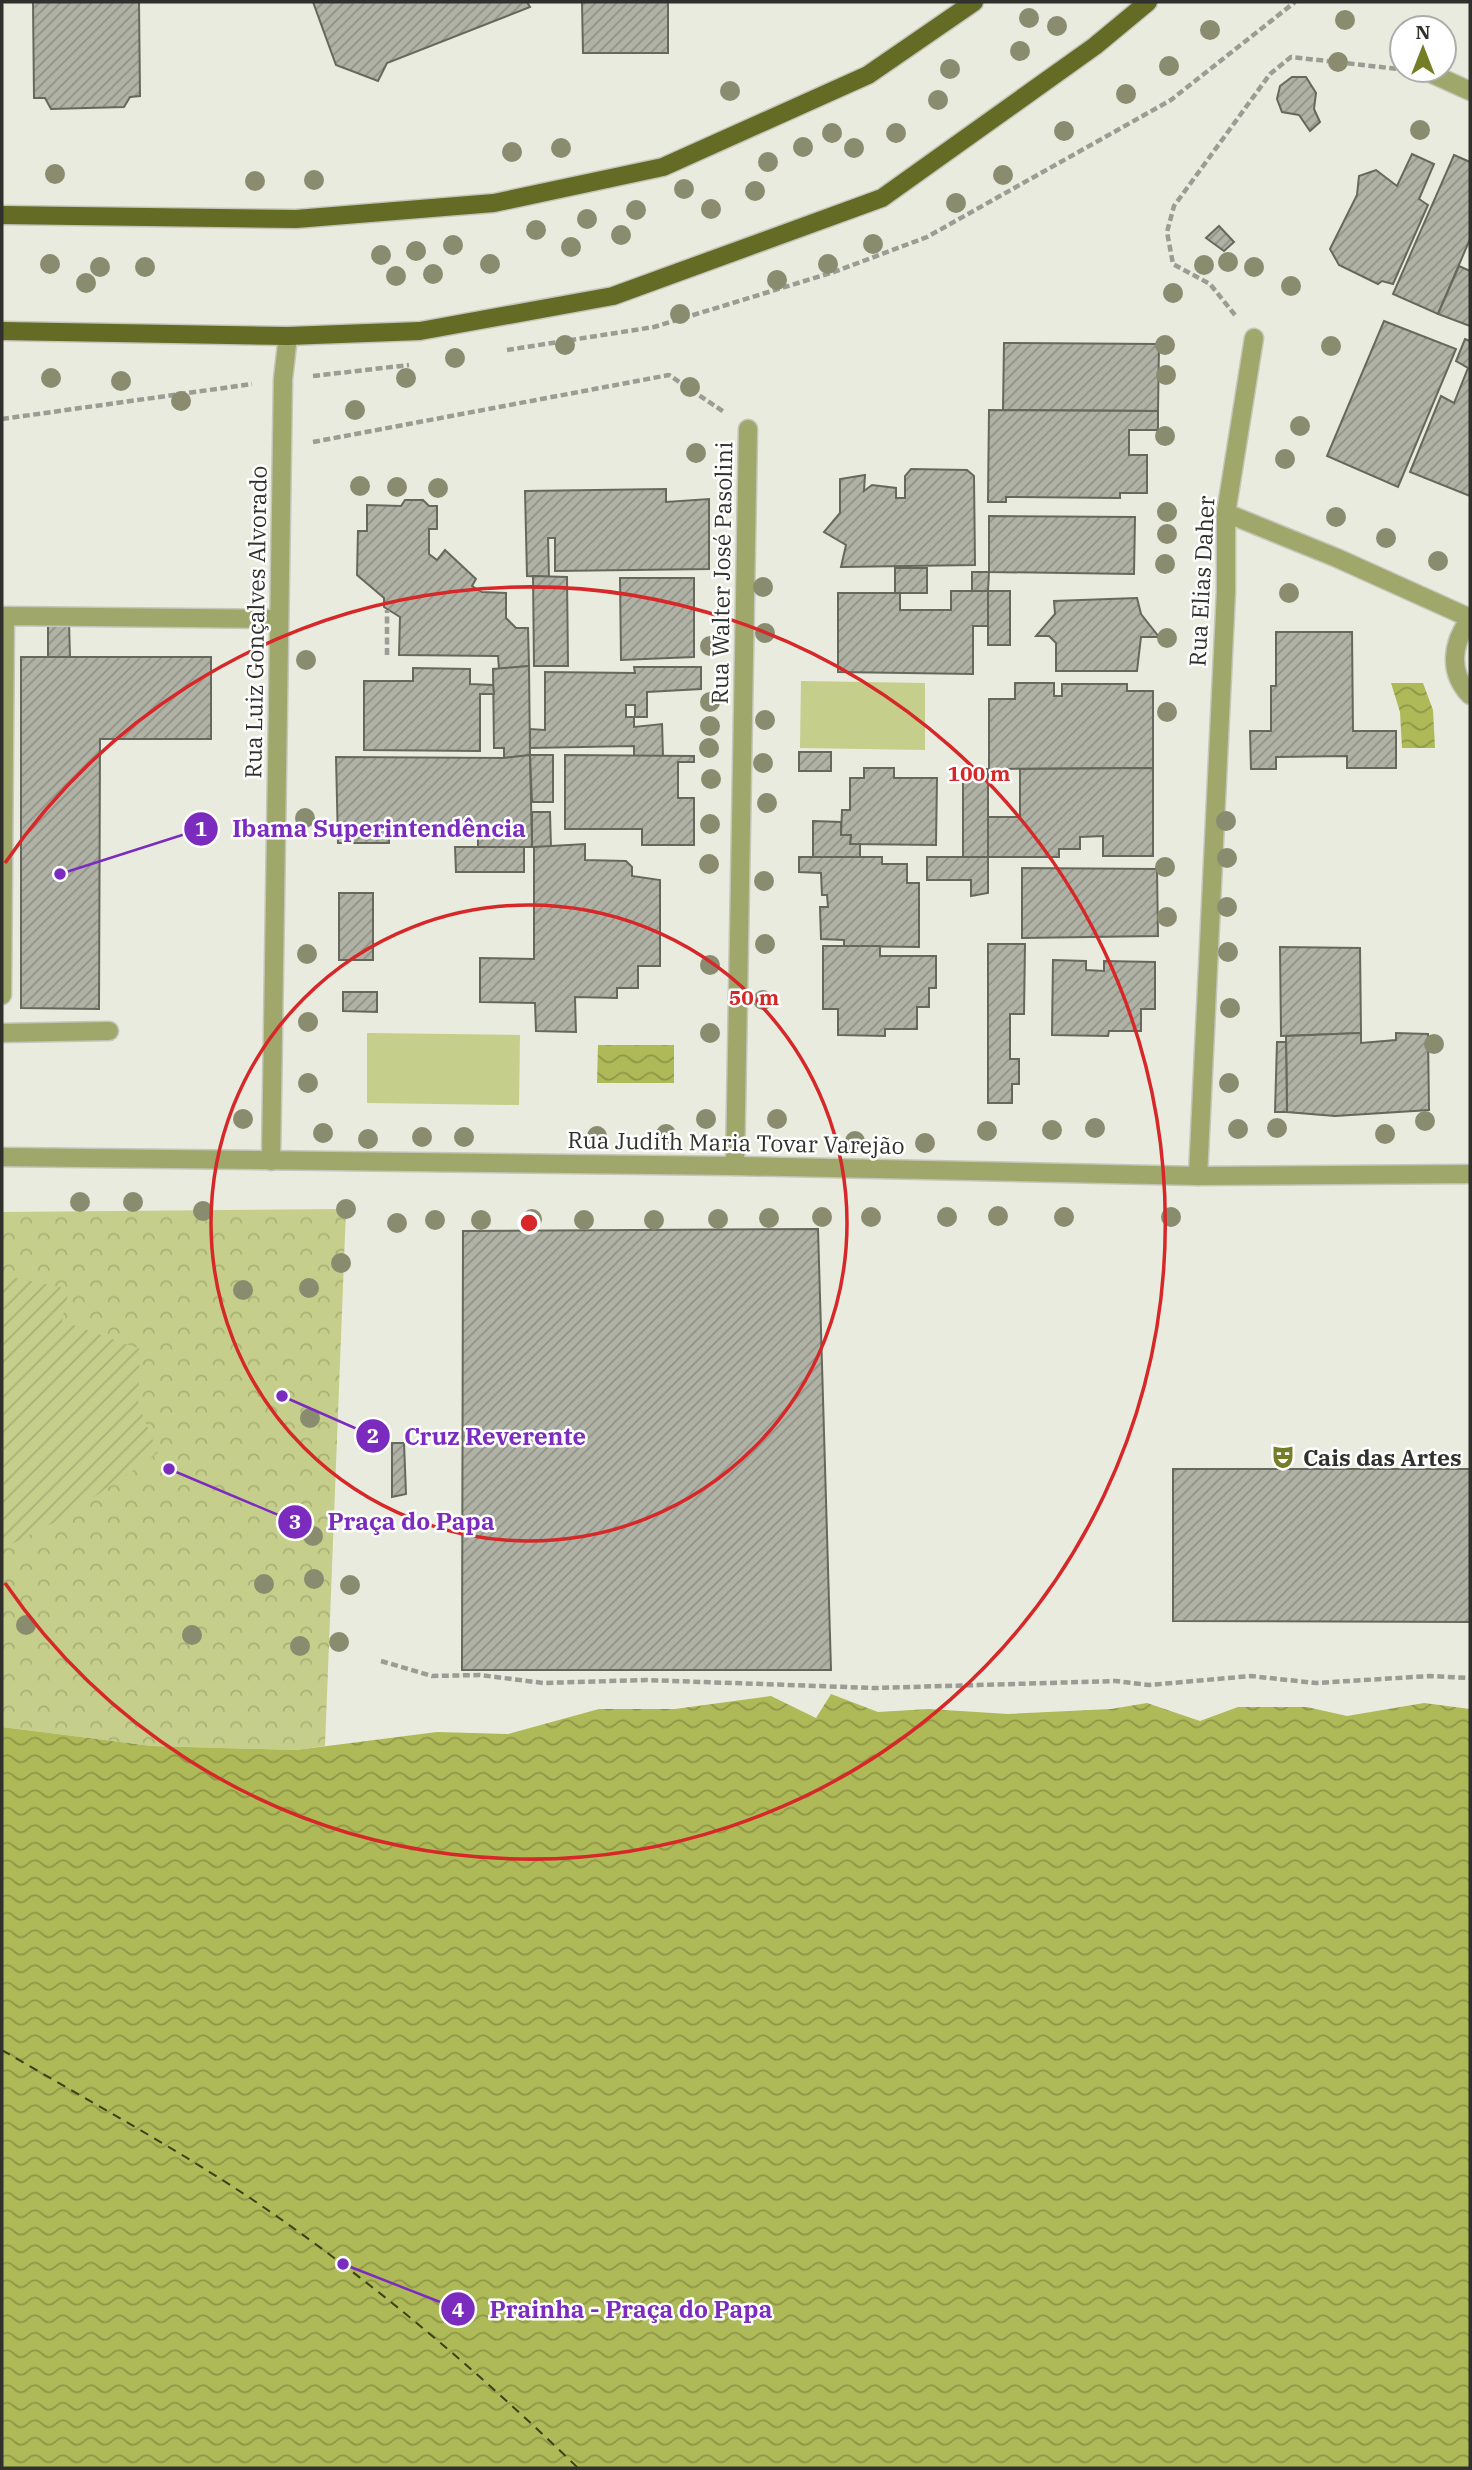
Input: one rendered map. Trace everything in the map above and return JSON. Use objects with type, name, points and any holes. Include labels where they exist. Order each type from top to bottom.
[{"type":"main road","points":[[2,215],[296,219],[494,202],[663,167],[868,75],[974,2]]},
{"type":"main road","points":[[2,331],[288,336],[420,331],[612,296],[882,198],[1096,46],[1148,2]]},
{"type":"street","name":"Rua Luiz Gonçalves Alvorado","points":[[271,1161],[283,379],[288,336]]},
{"type":"street","name":"Rua Elias Daher","points":[[1198,1176],[1226,590],[1226,513],[1254,338]]},
{"type":"street","name":"Rua Walter José Pasolini","points":[[735,1166],[748,429]]},
{"type":"street","points":[[1226,513],[1337,558],[1470,619],[1460,634],[1454,652],[1460,684],[1470,695]]},
{"type":"street","points":[[2,995],[5,616],[279,619]]},
{"type":"street","points":[[2,1033],[109,1031]]},
{"type":"street","name":"Rua Judith Maria Tovar Varejão","points":[[2,1157],[735,1166],[1198,1176],[1470,1174]]},
{"type":"path","points":[[1254,338],[1210,284],[1172,264],[1167,232],[1174,206],[1269,74],[1292,57],[1388,67]]},
{"type":"path","name":"Rua Walter José Pasolini","points":[[282,448],[669,375],[748,429]]},
{"type":"path","points":[[2,419],[283,379]]},
{"type":"path","points":[[387,610],[387,655]]},
{"type":"path","points":[[381,1661],[432,1676],[480,1675],[543,1683],[646,1680],[875,1688],[1116,1681],[1149,1685],[1251,1676],[1316,1683],[1430,1676],[1470,1678]]},
{"type":"green space","points":[[801,681],[925,683],[925,750],[800,748]]},
{"type":"green space","points":[[367,1033],[520,1035],[519,1105],[367,1103]]},
{"type":"green space","points":[[346,1209],[325,1746],[296,1750],[152,1746],[2,1727],[2,1212]]},
{"type":"green space","points":[[2,1275],[69,1289],[62,1321],[140,1349],[138,1404],[158,1453],[65,1517],[2,1549]]},
{"type":"water","points":[[1391,683],[1423,683],[1433,710],[1435,748],[1402,748],[1400,712]]},
{"type":"water","points":[[598,1045],[674,1045],[674,1083],[597,1083]]},
{"type":"water","points":[[831,1694],[878,1712],[929,1709],[1008,1714],[1111,1709],[1147,1703],[1200,1721],[1238,1707],[1307,1707],[1347,1716],[1424,1703],[1470,1709],[1470,2468],[2,2468],[2,1727],[152,1746],[296,1750],[437,1732],[508,1734],[599,1709],[675,1709],[771,1696],[816,1718]]},
{"type":"building","points":[[33,2],[139,2],[140,96],[130,97],[124,107],[51,109],[45,98],[34,98]]},
{"type":"building","points":[[313,2],[527,2],[530,7],[387,63],[378,81],[336,65]]},
{"type":"building","points":[[582,2],[668,2],[668,53],[583,53]]},
{"type":"building","points":[[1292,77],[1306,77],[1316,93],[1314,109],[1320,122],[1310,131],[1299,115],[1282,112],[1277,99],[1280,86]]},
{"type":"building","points":[[1412,154],[1434,164],[1419,199],[1428,205],[1393,284],[1382,281],[1378,284],[1339,265],[1330,249],[1357,195],[1359,176],[1376,170],[1397,186]]},
{"type":"building","points":[[1454,155],[1470,162],[1470,239],[1438,314],[1393,294]]},
{"type":"building","points":[[1219,226],[1234,242],[1224,251],[1206,238]]},
{"type":"building","points":[[1459,266],[1470,271],[1470,326],[1438,314]]},
{"type":"building","points":[[1384,321],[1456,349],[1398,487],[1327,456]]},
{"type":"building","points":[[1465,339],[1470,341],[1470,496],[1410,472],[1441,396],[1454,403],[1468,368],[1456,361]]},
{"type":"building","points":[[1004,343],[1159,344],[1158,411],[1003,410]]},
{"type":"building","points":[[989,410],[1158,411],[1158,430],[1129,430],[1129,455],[1147,455],[1147,493],[1120,493],[1120,498],[1006,497],[1006,502],[988,502]]},
{"type":"building","points":[[911,469],[967,470],[974,476],[975,565],[841,567],[846,545],[824,532],[840,513],[840,479],[865,475],[864,491],[872,485],[896,488],[896,498],[905,498],[905,476]]},
{"type":"building","points":[[666,489],[666,502],[709,499],[709,569],[555,571],[555,538],[548,538],[549,577],[527,576],[525,491]]},
{"type":"building","points":[[405,500],[423,500],[429,506],[437,506],[437,529],[429,529],[429,554],[437,560],[445,550],[476,579],[472,586],[482,592],[506,593],[506,618],[516,628],[528,628],[529,666],[499,669],[498,656],[399,655],[400,617],[384,607],[384,598],[357,575],[358,531],[367,531],[367,505],[401,506]]},
{"type":"building","points":[[989,516],[1135,517],[1134,574],[989,572]]},
{"type":"building","points":[[895,568],[927,568],[927,593],[895,593]]},
{"type":"building","points":[[972,572],[989,572],[988,591],[972,591]]},
{"type":"building","points":[[533,576],[567,577],[568,666],[534,666]]},
{"type":"building","points":[[620,578],[694,578],[694,657],[621,660]]},
{"type":"building","points":[[951,591],[988,591],[988,626],[973,626],[973,674],[838,672],[838,593],[900,593],[900,610],[951,610]]},
{"type":"building","points":[[988,591],[1010,591],[1010,645],[988,645]]},
{"type":"building","points":[[1137,598],[1141,614],[1159,637],[1141,637],[1137,671],[1056,671],[1056,643],[1049,636],[1036,636],[1055,614],[1054,601]]},
{"type":"building","points":[[48,622],[69,622],[70,657],[48,657]]},
{"type":"building","points":[[1276,632],[1352,632],[1353,731],[1396,731],[1396,768],[1347,768],[1347,756],[1276,757],[1276,769],[1251,769],[1250,731],[1271,731],[1271,686],[1276,686]]},
{"type":"building","points":[[21,657],[211,657],[211,739],[100,739],[99,1009],[21,1008]]},
{"type":"building","points":[[529,666],[530,755],[504,758],[504,748],[494,748],[493,669]]},
{"type":"building","points":[[634,667],[701,667],[701,689],[647,692],[647,717],[635,717],[635,705],[626,705],[626,717],[634,717],[634,727],[662,724],[663,756],[634,756],[634,746],[530,748],[530,729],[545,730],[545,672],[635,673]]},
{"type":"building","points":[[413,668],[470,669],[470,684],[493,685],[494,694],[480,694],[480,751],[364,750],[364,681],[413,681]]},
{"type":"building","points":[[1015,683],[1054,683],[1054,696],[1062,696],[1062,684],[1127,684],[1127,691],[1153,691],[1153,768],[989,769],[989,699],[1015,699]]},
{"type":"building","points":[[799,752],[831,752],[831,771],[799,771]]},
{"type":"building","points":[[530,755],[532,847],[478,847],[478,837],[389,836],[389,843],[338,843],[336,757],[504,758]]},
{"type":"building","points":[[530,755],[553,755],[553,802],[532,802]]},
{"type":"building","points":[[565,755],[694,756],[694,762],[678,762],[678,798],[694,798],[694,845],[642,845],[642,829],[565,829]]},
{"type":"building","points":[[864,768],[894,768],[894,778],[937,778],[936,845],[850,844],[851,835],[841,835],[842,810],[850,810],[850,778],[864,778]]},
{"type":"building","points":[[1153,768],[1153,856],[1103,856],[1103,836],[1080,837],[1080,849],[1059,849],[1059,857],[988,857],[988,817],[1020,817],[1020,769]]},
{"type":"building","points":[[963,769],[988,769],[988,857],[963,857]]},
{"type":"building","points":[[532,812],[550,812],[551,848],[532,847]]},
{"type":"building","points":[[813,821],[841,822],[841,835],[851,835],[850,844],[860,844],[860,857],[813,857]]},
{"type":"building","points":[[585,844],[585,860],[626,861],[632,867],[632,876],[660,880],[660,966],[638,966],[638,988],[617,988],[617,998],[575,997],[576,1032],[536,1031],[535,1003],[480,1002],[480,958],[534,959],[534,847]]},
{"type":"building","points":[[455,847],[524,847],[524,872],[456,872]]},
{"type":"building","points":[[799,857],[882,857],[882,864],[907,864],[907,883],[919,883],[919,947],[844,946],[844,940],[821,939],[820,907],[828,907],[827,895],[822,895],[821,873],[799,872]]},
{"type":"building","points":[[927,857],[988,857],[988,893],[971,896],[971,880],[927,880]]},
{"type":"building","points":[[1022,868],[1157,869],[1158,936],[1022,938]]},
{"type":"building","points":[[339,893],[373,893],[373,960],[339,960]]},
{"type":"building","points":[[988,944],[1025,944],[1024,1014],[1010,1014],[1010,1059],[1019,1059],[1019,1084],[1012,1084],[1012,1103],[988,1103]]},
{"type":"building","points":[[823,946],[880,946],[880,956],[936,956],[936,988],[929,988],[929,1007],[917,1007],[917,1029],[885,1029],[885,1036],[838,1035],[838,1009],[823,1009]]},
{"type":"building","points":[[1280,947],[1360,948],[1361,1033],[1281,1036]]},
{"type":"building","points":[[1053,960],[1086,961],[1086,970],[1104,971],[1104,961],[1155,962],[1155,1009],[1141,1009],[1141,1031],[1109,1031],[1108,1036],[1052,1035]]},
{"type":"building","points":[[343,992],[377,992],[377,1012],[343,1011]]},
{"type":"building","points":[[1361,1033],[1361,1043],[1396,1040],[1396,1033],[1428,1034],[1429,1110],[1335,1116],[1287,1112],[1286,1036]]},
{"type":"building","points":[[1277,1042],[1286,1042],[1287,1112],[1275,1112]]},
{"type":"building","points":[[818,1229],[831,1670],[462,1670],[463,1231]]},
{"type":"building","points":[[392,1443],[404,1443],[406,1494],[392,1497]]},
{"type":"building","points":[[1173,1469],[1470,1469],[1470,1622],[1173,1621]]},
{"type":"ferry route","points":[[2,2050],[194,2162],[299,2232],[423,2328],[578,2468]]},
{"type":"place","name":"Ibama Superintendência","points":[[60,874]]},
{"type":"place","name":"Cruz Reverente","points":[[282,1396]]},
{"type":"place","name":"Cais das Artes","points":[[1283,1457]]},
{"type":"place","name":"Praça do Papa","points":[[169,1469]]},
{"type":"place","name":"Prainha - Praça do Papa","points":[[343,2264]]}]
